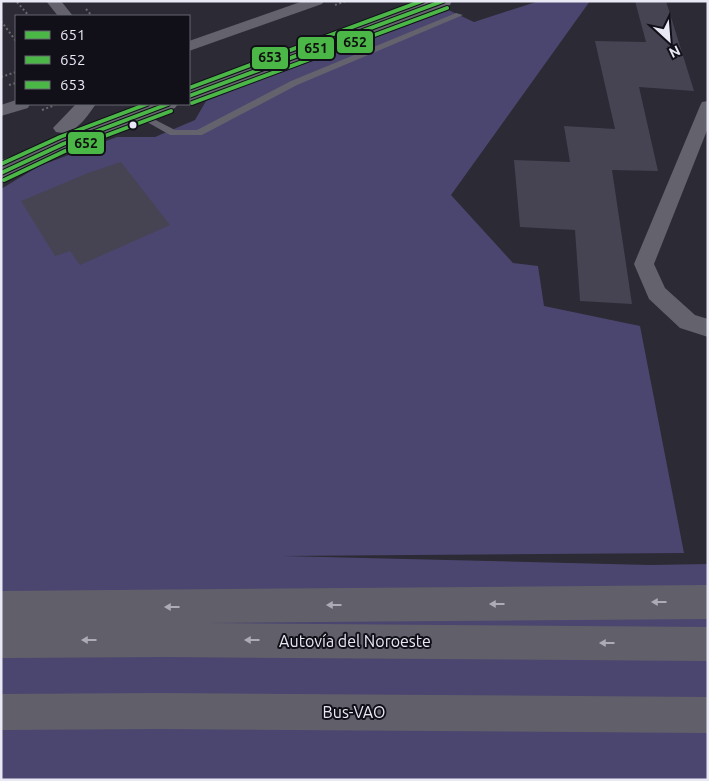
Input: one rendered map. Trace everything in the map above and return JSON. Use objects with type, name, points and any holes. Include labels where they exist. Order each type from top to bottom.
[{"type":"highway","points":[[1,162],[16,154]]},
{"type":"highway","points":[[1,167],[16,154]]},
{"type":"highway","points":[[1,608],[708,602]]},
{"type":"highway","name":"Autovía del Noroeste","points":[[1,641],[166,640],[708,644]]},
{"type":"highway","name":"Bus-VAO","points":[[1,712],[160,711],[708,715]]},
{"type":"street","points":[[37,1],[49,15]]},
{"type":"street","points":[[53,1],[65,15]]},
{"type":"street","points":[[190,37],[293,1]]},
{"type":"street","points":[[190,46],[317,1]]},
{"type":"street","points":[[194,79],[404,1]]},
{"type":"street","points":[[383,9],[406,10],[432,1]]},
{"type":"street","points":[[190,96],[444,1]]},
{"type":"street","points":[[1,102],[15,96]]},
{"type":"street","points":[[1,111],[19,105]]},
{"type":"street","points":[[63,128],[77,116],[85,105]]},
{"type":"street","points":[[1,173],[16,154],[63,128],[127,106],[166,105]]},
{"type":"street","points":[[16,154],[75,137],[127,106]]},
{"type":"street","points":[[708,106],[644,264],[657,293],[688,322],[708,328]]},
{"type":"lane","points":[[127,106],[173,133],[199,133],[294,83],[459,15]]},
{"type":"path","points":[[17,2],[28,15]]},
{"type":"path","points":[[1,21],[15,40]]},
{"type":"path","points":[[1,77],[15,72]]},
{"type":"shaded area","points":[[539,1],[590,1],[451,195],[513,263],[538,266],[544,306],[640,326],[684,553],[282,556],[650,565],[708,564],[708,780],[1,780],[1,189],[39,166],[117,137],[155,137],[195,120],[206,101],[442,7],[474,22]]},
{"type":"building","points":[[635,1],[666,1],[694,91],[639,87],[658,171],[612,170],[632,304],[580,301],[575,230],[520,227],[514,160],[570,162],[564,126],[615,129],[595,41],[646,42]]},
{"type":"building","points":[[121,162],[170,225],[80,265],[70,251],[55,256],[21,201],[88,173]]},
{"type":"transit line","name":"653","points":[[190,88],[422,1]]},
{"type":"transit line","name":"651","points":[[190,96],[443,1]]},
{"type":"transit line","name":"652","points":[[192,103],[447,8]]},
{"type":"transit line","name":"653","points":[[1,164],[60,137],[144,105]]},
{"type":"transit line","name":"651","points":[[1,173],[63,144],[165,105]]},
{"type":"transit line","name":"652","points":[[4,180],[65,151],[171,111]]}]
